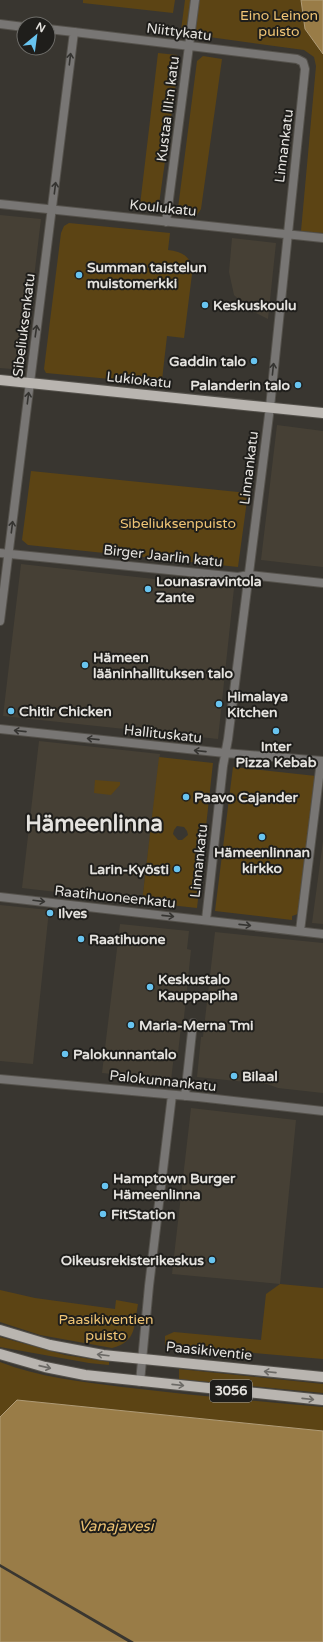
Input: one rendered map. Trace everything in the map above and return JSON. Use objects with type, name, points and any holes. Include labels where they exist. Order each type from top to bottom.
[{"type":"main road","name":"Lukiokatu","points":[[0,380],[323,413]]},
{"type":"main road","name":"Paasikiventie","points":[[0,1330],[50,1346],[76,1351],[323,1377]]},
{"type":"main road","name":"3056","points":[[0,1354],[45,1367],[85,1375],[140,1382],[323,1400]]},
{"type":"street","name":"Kustaa III:n katu","points":[[166,222],[195,0]]},
{"type":"street","points":[[0,24],[16,26]]},
{"type":"street","name":"Niittykatu","points":[[56,30],[297,59],[305,65]]},
{"type":"street","name":"Sibeliuksenkatu","points":[[0,621],[4,554],[30,383],[74,32]]},
{"type":"street","name":"Linnankatu","points":[[206,920],[225,753],[270,407],[305,65]]},
{"type":"street","name":"Koulukatu","points":[[0,204],[323,238]]},
{"type":"street","name":"Birger Jaarlin katu","points":[[4,554],[238,577],[249,575],[323,583]]},
{"type":"street","name":"Hallituskatu","points":[[0,729],[225,753],[322,761]]},
{"type":"street","points":[[300,931],[322,761]]},
{"type":"street","name":"Raatihuoneenkatu","points":[[0,897],[323,934]]},
{"type":"street","points":[[185,1096],[193,1022]]},
{"type":"street","name":"Palokunnankatu","points":[[0,1079],[185,1096],[323,1112]]},
{"type":"street","points":[[140,1382],[172,1095]]},
{"type":"shaded area","points":[[0,215],[41,219],[23,370],[0,368]]},
{"type":"shaded area","points":[[232,238],[276,243],[268,319],[250,310],[234,295],[229,272]]},
{"type":"shaded area","points":[[277,425],[323,431],[323,567],[261,560]]},
{"type":"shaded area","points":[[21,564],[234,588],[218,739],[3,716]]},
{"type":"shaded area","points":[[39,741],[160,754],[142,902],[22,888]]},
{"type":"shaded area","points":[[323,841],[323,924],[312,923]]},
{"type":"shaded area","points":[[0,905],[49,910],[33,1064],[0,1061]]},
{"type":"shaded area","name":"Keskustalo Kauppapiha","points":[[120,924],[189,931],[187,949],[191,950],[183,1027],[181,1027],[178,1053],[174,1055],[171,1080],[102,1073]]},
{"type":"shaded area","points":[[215,932],[323,943],[323,1093],[278,1088],[267,1084],[197,1077]]},
{"type":"shaded area","points":[[191,1108],[296,1120],[280,1284],[172,1274]]},
{"type":"green space","points":[[83,0],[175,0],[173,13],[83,3]]},
{"type":"green space","name":"Eino Leinon puisto","points":[[185,0],[301,0],[305,29],[323,54],[323,233],[301,231],[316,66],[314,57],[304,50],[202,36],[181,30]]},
{"type":"green space","points":[[158,53],[177,55],[179,61],[159,204],[155,207],[140,205]]},
{"type":"green space","points":[[203,56],[222,59],[201,209],[197,215],[182,214],[178,208],[197,61]]},
{"type":"green space","points":[[69,223],[170,233],[168,250],[179,252],[189,260],[192,268],[192,274],[184,338],[167,336],[162,380],[122,376],[121,380],[46,373],[44,369],[61,233],[64,226]]},
{"type":"green space","name":"Sibeliuksenpuisto","points":[[31,471],[248,493],[238,567],[28,545],[22,540]]},
{"type":"green space","points":[[159,757],[213,763],[197,908],[142,902]],"holes":[[[177,826],[184,827],[188,835],[182,840],[178,840],[173,834],[174,830]]]},
{"type":"green space","points":[[233,767],[316,776],[298,914],[292,916],[292,920],[215,911]]},
{"type":"green space","points":[[95,780],[120,782],[120,785],[111,795],[94,793]]},
{"type":"green space","name":"Paasikiventien puisto","points":[[280,1284],[323,1288],[323,1359],[165,1345],[165,1336],[174,1332],[261,1340],[266,1294]]},
{"type":"green space","name":"Paasikiventien puisto","points":[[0,1290],[35,1298],[115,1309],[116,1300],[138,1304],[135,1326],[126,1342],[112,1348],[40,1335],[0,1322]]},
{"type":"green space","points":[[0,1337],[65,1355],[109,1362],[109,1365],[89,1363],[0,1347]]},
{"type":"green space","points":[[0,1362],[29,1372],[91,1383],[147,1390],[323,1407],[323,1431],[17,1400],[0,1417]]},
{"type":"green space","points":[[179,1369],[323,1384],[323,1393],[179,1379]]},
{"type":"water","points":[[301,0],[323,0],[323,54],[305,29]]},
{"type":"water","name":"Vanajavesi","points":[[17,1400],[323,1431],[323,1642],[0,1642],[0,1417]]},
{"type":"pier","points":[[0,1564],[134,1642],[128,1642],[0,1567]]},
{"type":"place","name":"Summan taistelun muistomerkki","points":[[79,275]]},
{"type":"place","name":"Keskuskoulu","points":[[205,305]]},
{"type":"place","name":"Gaddin talo","points":[[254,361]]},
{"type":"place","name":"Palanderin talo","points":[[298,385]]},
{"type":"place","name":"Lounasravintola Zante","points":[[148,589]]},
{"type":"place","name":"Hämeen lääninhallituksen talo","points":[[85,665]]},
{"type":"place","name":"Himalaya Kitchen","points":[[219,704]]},
{"type":"place","name":"Chitir Chicken","points":[[11,711]]},
{"type":"place","name":"Inter Pizza Kebab","points":[[276,731]]},
{"type":"place","name":"Paavo Cajander","points":[[186,797]]},
{"type":"place","name":"Hämeenlinnan kirkko","points":[[262,837]]},
{"type":"place","name":"Larin-Kyösti","points":[[177,869]]},
{"type":"place","name":"Ilves","points":[[50,913]]},
{"type":"place","name":"Raatihuone","points":[[81,939]]},
{"type":"place","name":"Keskustalo Kauppapiha","points":[[150,987]]},
{"type":"place","name":"Maria-Merna Tmi","points":[[131,1025]]},
{"type":"place","name":"Palokunnantalo","points":[[65,1054]]},
{"type":"place","name":"Bilaal","points":[[234,1076]]},
{"type":"place","name":"Hamptown Burger Hämeenlinna","points":[[105,1186]]},
{"type":"place","name":"FitStation","points":[[103,1214]]},
{"type":"place","name":"Oikeusrekisterikeskus","points":[[212,1260]]},
{"type":"district","name":"Hämeenlinna","points":[[94,824]]}]
